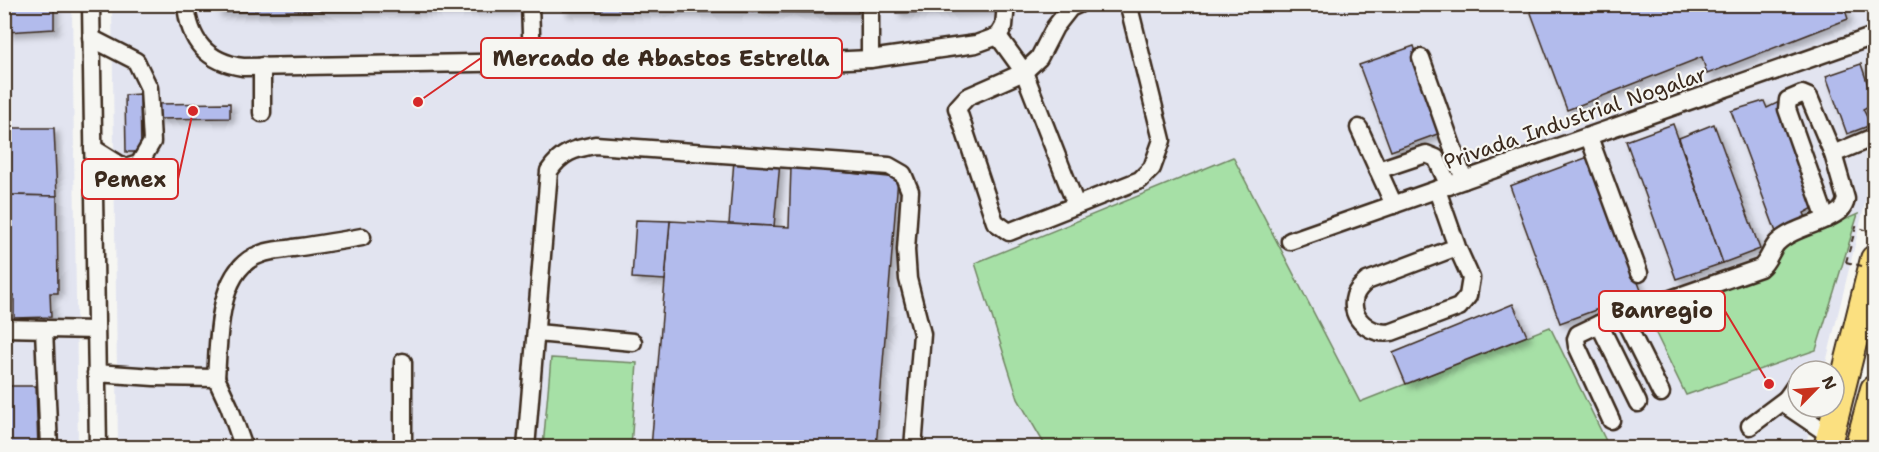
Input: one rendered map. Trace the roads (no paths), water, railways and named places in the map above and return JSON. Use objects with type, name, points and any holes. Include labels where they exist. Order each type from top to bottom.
[{"type":"highway","points":[[1844,359],[1875,259]]},
{"type":"highway","points":[[1858,447],[1870,423],[1874,393]]},
{"type":"highway","points":[[1828,441],[1832,419]]},
{"type":"street","points":[[91,4],[98,447]]},
{"type":"street","points":[[186,4],[196,39],[204,51],[214,59],[228,65],[532,62],[628,67],[693,67],[870,59],[976,44],[998,36],[1004,26],[1006,4]]},
{"type":"street","points":[[530,4],[532,62]]},
{"type":"street","points":[[870,4],[870,59]]},
{"type":"street","points":[[1079,4],[1070,9],[1055,27],[1039,58],[1024,72],[966,97],[957,108],[995,222],[1009,232],[1140,180],[1152,168],[1162,140],[1130,11],[1125,4]]},
{"type":"street","points":[[998,36],[1024,72],[1076,205]]},
{"type":"street","name":"Privada Industrial Nogalar","points":[[1290,241],[1875,36]]},
{"type":"street","points":[[91,38],[136,60],[149,88],[152,142],[139,164],[125,168],[93,148]]},
{"type":"street","points":[[1421,58],[1450,185],[1457,247],[1471,278],[1468,296],[1459,307],[1383,334],[1371,331],[1361,323],[1354,307],[1354,297],[1367,281],[1457,247]]},
{"type":"street","points":[[262,66],[262,114]]},
{"type":"street","points":[[1611,420],[1577,346],[1578,334],[1622,315],[1760,267],[1766,263],[1776,244],[1783,238],[1826,219],[1839,213],[1845,204],[1846,199],[1833,154],[1809,97],[1802,94],[1788,100],[1787,109],[1826,219]]},
{"type":"street","points":[[1359,128],[1394,205]]},
{"type":"street","points":[[1589,136],[1639,273]]},
{"type":"street","points":[[1833,154],[1875,137]]},
{"type":"street","points":[[526,447],[549,171],[557,159],[573,150],[595,145],[889,166],[903,174],[910,191],[906,250],[908,279],[922,334],[913,447]]},
{"type":"street","points":[[1378,170],[1426,154],[1436,158],[1450,185]]},
{"type":"street","points":[[244,447],[216,378],[226,291],[244,264],[261,253],[362,237]]},
{"type":"street","points":[[1622,315],[1661,393]]},
{"type":"street","points":[[1599,324],[1638,403]]},
{"type":"street","points":[[4,328],[95,330]]},
{"type":"street","points":[[44,329],[49,447]]},
{"type":"street","points":[[537,333],[633,342]]},
{"type":"street","points":[[403,362],[403,447]]},
{"type":"street","points":[[96,373],[216,378]]},
{"type":"street","points":[[1750,426],[1786,399]]},
{"type":"street","points":[[1803,419],[1828,441]]},
{"type":"place","name":"Mercado de Abastos Estrella","points":[[418,102]]},
{"type":"place","name":"Pemex","points":[[193,111]]},
{"type":"place","name":"Banregio","points":[[1769,384]]}]
